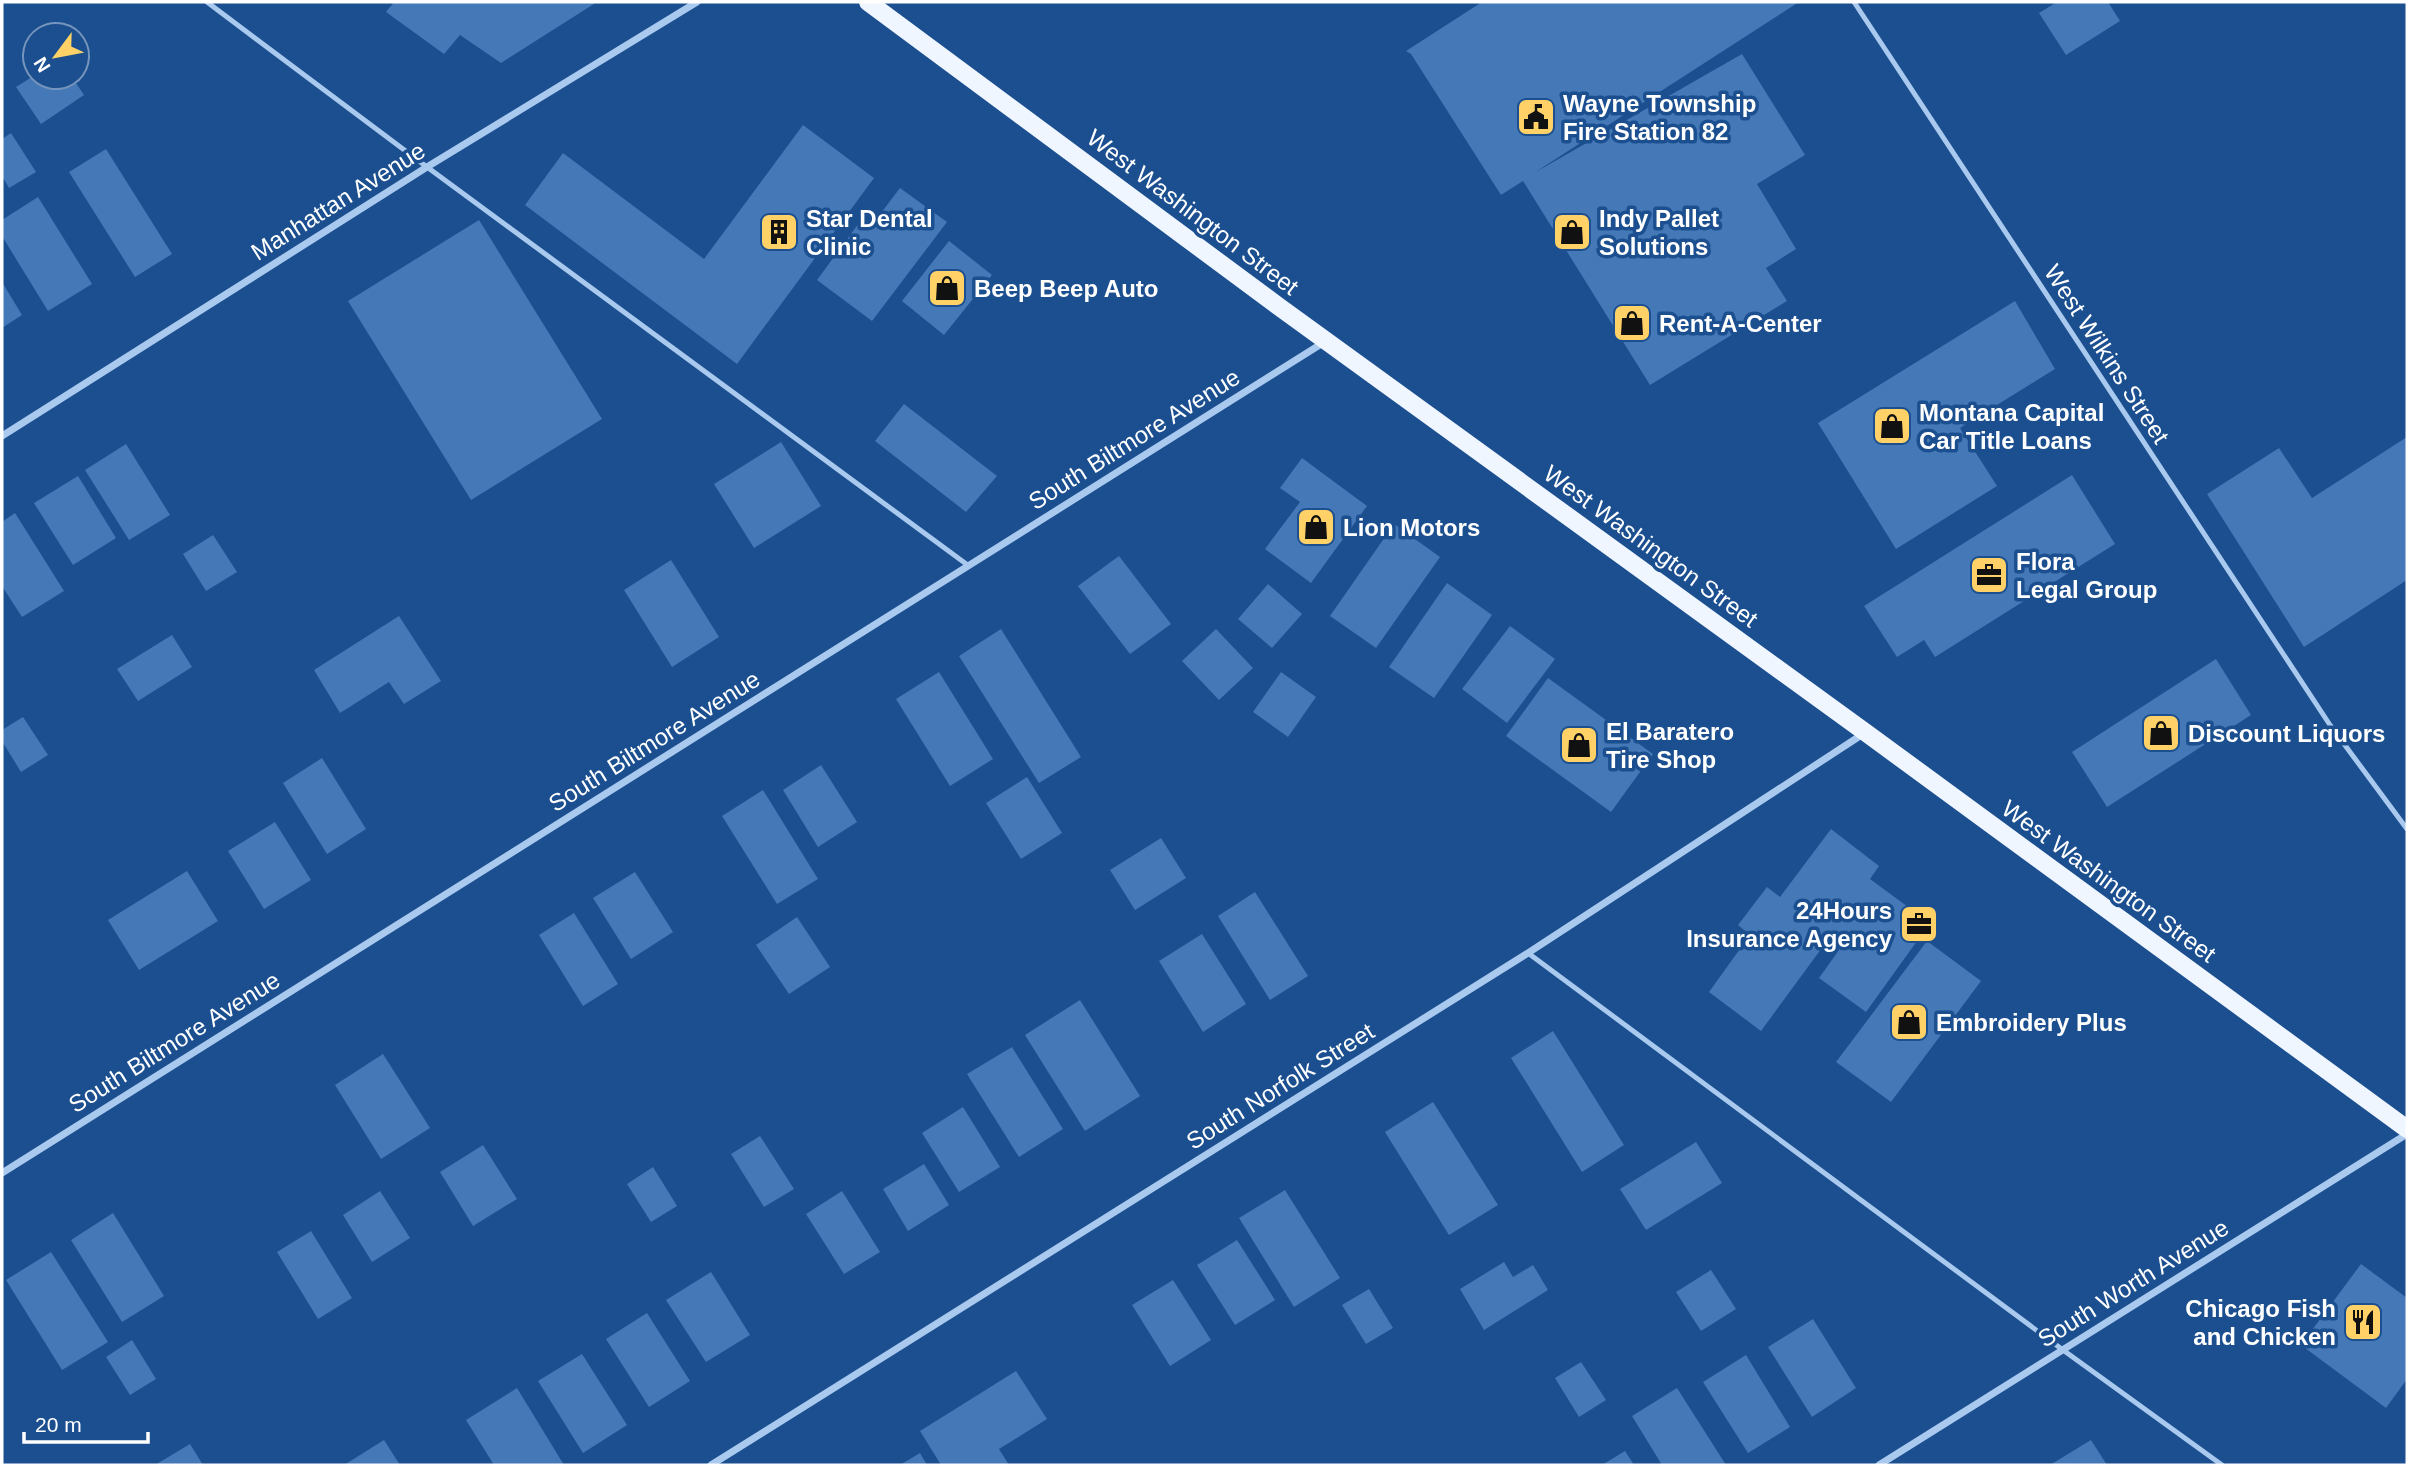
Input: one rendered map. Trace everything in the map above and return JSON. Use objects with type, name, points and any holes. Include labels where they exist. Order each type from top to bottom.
[{"type":"main road","name":"West Washington Street","points":[[868,2],[1326,341],[1866,732],[2407,1129]]},
{"type":"street","name":"Manhattan Avenue","points":[[2,436],[426,167],[697,2]]},
{"type":"street","name":"South Biltmore Avenue","points":[[2,1173],[1326,341]]},
{"type":"street","name":"South Norfolk Street","points":[[711,1465],[1528,953],[1866,732]]},
{"type":"street","name":"South Worth Avenue","points":[[1879,1465],[2407,1134]]},
{"type":"lane","points":[[207,2],[426,167],[969,566]]},
{"type":"lane","name":"West Wilkins Street","points":[[1854,2],[2330,725],[2407,829]]},
{"type":"lane","points":[[1528,953],[2222,1465]]},
{"type":"building","points":[[394,2],[597,2],[501,63],[460,35],[444,54],[386,12]]},
{"type":"building","points":[[1482,2],[1799,2],[1534,173],[1742,54],[1805,155],[1757,184],[1796,249],[1766,268],[1787,301],[1650,385],[1523,181],[1501,195],[1411,54],[1406,51]]},
{"type":"building","points":[[2057,2],[2108,2],[2120,21],[2066,55],[2039,13]]},
{"type":"building","points":[[21,84],[21,91],[81,91],[84,95],[41,124],[16,87]]},
{"type":"building","name":"Star Dental Clinic","points":[[803,125],[874,178],[737,364],[525,205],[563,153],[704,259]]},
{"type":"building","points":[[11,133],[36,172],[9,188],[2,176],[2,139]]},
{"type":"building","points":[[106,149],[172,254],[135,277],[69,172]]},
{"type":"building","points":[[900,188],[947,222],[872,321],[817,280],[859,223],[868,230]]},
{"type":"building","points":[[38,197],[92,284],[48,311],[2,236],[2,220]]},
{"type":"building","points":[[479,220],[602,419],[471,500],[348,301]]},
{"type":"building","name":"Beep Beep Auto","points":[[949,241],[992,275],[944,335],[902,301]]},
{"type":"building","points":[[2,282],[22,315],[2,328]]},
{"type":"building","name":"Montana Capital Car Title Loans","points":[[2015,301],[2055,369],[1960,428],[1997,486],[1896,549],[1818,423]]},
{"type":"building","points":[[904,404],[997,476],[966,512],[875,441]]},
{"type":"building","points":[[2407,437],[2407,580],[2304,647],[2207,494],[2279,448],[2312,498]]},
{"type":"building","points":[[781,442],[821,506],[754,548],[714,484]]},
{"type":"building","points":[[126,444],[170,515],[129,540],[85,470]]},
{"type":"building","name":"Lion Motors","points":[[1302,458],[1367,506],[1311,583],[1265,549],[1300,502],[1280,488]]},
{"type":"building","name":"Flora Legal Group","points":[[2072,475],[2115,544],[1935,657],[1924,640],[1897,657],[1864,606]]},
{"type":"building","points":[[78,476],[116,538],[73,565],[34,503]]},
{"type":"building","points":[[15,513],[64,591],[22,617],[2,586],[2,522]]},
{"type":"building","points":[[1394,524],[1440,557],[1376,648],[1330,616]]},
{"type":"building","points":[[213,535],[237,572],[206,591],[183,554]]},
{"type":"building","points":[[1119,556],[1171,624],[1130,654],[1078,586]]},
{"type":"building","points":[[671,560],[719,637],[672,667],[624,590]]},
{"type":"building","points":[[1447,583],[1492,615],[1434,698],[1389,667]]},
{"type":"building","points":[[1268,584],[1302,614],[1272,648],[1238,619]]},
{"type":"building","points":[[399,616],[441,681],[404,704],[389,682],[340,713],[314,670]]},
{"type":"building","points":[[1510,626],[1555,659],[1507,723],[1462,689]]},
{"type":"building","points":[[1001,629],[1081,757],[1039,783],[959,656]]},
{"type":"building","points":[[1216,629],[1253,668],[1219,700],[1182,661]]},
{"type":"building","points":[[172,635],[192,667],[138,701],[117,669]]},
{"type":"building","name":"Discount Liquors","points":[[2216,659],[2251,715],[2107,807],[2072,752]]},
{"type":"building","points":[[939,672],[993,759],[950,786],[896,699]]},
{"type":"building","points":[[1281,672],[1316,697],[1288,737],[1253,712]]},
{"type":"building","name":"El Baratero Tire Shop","points":[[1548,678],[1653,754],[1611,812],[1506,736]]},
{"type":"building","points":[[23,717],[48,755],[21,772],[2,741],[2,730]]},
{"type":"building","points":[[322,758],[366,829],[327,854],[283,783]]},
{"type":"building","points":[[821,765],[857,822],[818,847],[783,790]]},
{"type":"building","points":[[1027,777],[1062,833],[1021,859],[986,803]]},
{"type":"building","points":[[763,790],[818,879],[777,904],[722,816]]},
{"type":"building","points":[[275,822],[311,880],[264,909],[228,851]]},
{"type":"building","points":[[1831,829],[1879,866],[1870,879],[1930,923],[1866,1012],[1819,978],[1839,950],[1827,941],[1761,1031],[1709,992],[1750,935],[1738,925],[1767,887],[1780,897]]},
{"type":"building","points":[[1161,838],[1186,878],[1135,910],[1110,870]]},
{"type":"building","points":[[187,871],[218,921],[139,970],[108,920]]},
{"type":"building","points":[[635,872],[673,932],[631,959],[593,898]]},
{"type":"building","points":[[1255,892],[1308,976],[1270,1000],[1218,916]]},
{"type":"building","points":[[574,913],[618,984],[583,1006],[539,935]]},
{"type":"building","points":[[797,917],[830,967],[789,994],[756,945]]},
{"type":"building","points":[[1202,934],[1246,1004],[1203,1032],[1159,961]]},
{"type":"building","name":"Embroidery Plus","points":[[1927,941],[1981,981],[1891,1102],[1836,1062]]},
{"type":"building","points":[[1080,1000],[1140,1096],[1085,1131],[1025,1035]]},
{"type":"building","points":[[1553,1031],[1624,1145],[1582,1172],[1511,1058]]},
{"type":"building","points":[[1012,1047],[1063,1129],[1019,1157],[967,1074]]},
{"type":"building","points":[[383,1054],[430,1128],[381,1159],[335,1085]]},
{"type":"building","points":[[1433,1102],[1498,1205],[1449,1235],[1385,1132]]},
{"type":"building","points":[[963,1107],[1000,1167],[959,1192],[922,1133]]},
{"type":"building","points":[[760,1136],[794,1189],[764,1207],[731,1154]]},
{"type":"building","points":[[1696,1142],[1722,1183],[1646,1230],[1620,1189]]},
{"type":"building","points":[[483,1145],[517,1199],[473,1226],[440,1172]]},
{"type":"building","points":[[924,1164],[949,1205],[908,1231],[883,1189]]},
{"type":"building","points":[[653,1167],[677,1206],[651,1222],[627,1184]]},
{"type":"building","points":[[1285,1190],[1340,1278],[1294,1307],[1239,1218]]},
{"type":"building","points":[[380,1191],[410,1238],[372,1262],[343,1215]]},
{"type":"building","points":[[842,1191],[880,1252],[844,1274],[806,1214]]},
{"type":"building","points":[[113,1213],[164,1296],[122,1322],[71,1240]]},
{"type":"building","points":[[311,1231],[352,1298],[318,1319],[277,1252]]},
{"type":"building","points":[[1237,1240],[1275,1300],[1235,1325],[1197,1265]]},
{"type":"building","points":[[51,1252],[108,1342],[62,1370],[6,1280]]},
{"type":"building","points":[[1504,1262],[1513,1277],[1533,1265],[1548,1290],[1484,1330],[1460,1289]]},
{"type":"building","name":"Chicago Fish and Chicken","points":[[2361,1264],[2407,1298],[2407,1379],[2386,1408],[2301,1345]]},
{"type":"building","points":[[1711,1270],[1736,1309],[1701,1331],[1676,1292]]},
{"type":"building","points":[[711,1272],[750,1335],[706,1362],[666,1300]]},
{"type":"building","points":[[1173,1280],[1211,1340],[1170,1366],[1132,1305]]},
{"type":"building","points":[[1369,1289],[1393,1328],[1366,1344],[1342,1305]]},
{"type":"building","points":[[647,1313],[690,1381],[649,1407],[606,1339]]},
{"type":"building","points":[[1813,1319],[1856,1388],[1812,1417],[1768,1347]]},
{"type":"building","points":[[132,1340],[156,1379],[130,1395],[106,1357]]},
{"type":"building","points":[[582,1354],[627,1425],[583,1453],[538,1381]]},
{"type":"building","points":[[1746,1355],[1790,1427],[1748,1453],[1703,1382]]},
{"type":"building","points":[[1581,1362],[1606,1400],[1579,1417],[1555,1378]]},
{"type":"building","points":[[1016,1371],[1047,1419],[999,1449],[1009,1465],[941,1465],[920,1431]]},
{"type":"building","points":[[517,1388],[564,1465],[494,1465],[466,1420]]},
{"type":"building","points":[[1677,1388],[1726,1465],[1662,1465],[1632,1416]]},
{"type":"building","points":[[384,1440],[400,1465],[344,1465]]},
{"type":"building","points":[[2091,1440],[2107,1465],[2050,1465]]},
{"type":"building","points":[[190,1444],[203,1465],[155,1465]]},
{"type":"building","points":[[1625,1451],[1634,1465],[1602,1465]]},
{"type":"building","points":[[920,1453],[927,1465],[900,1465]]},
{"type":"place","name":"Wayne Township Fire Station 82","points":[[1536,117]]},
{"type":"place","name":"Star Dental Clinic","points":[[779,232]]},
{"type":"place","name":"Indy Pallet Solutions","points":[[1572,232]]},
{"type":"place","name":"Beep Beep Auto","points":[[947,288]]},
{"type":"place","name":"Rent-A-Center","points":[[1632,323]]},
{"type":"place","name":"Montana Capital Car Title Loans","points":[[1892,426]]},
{"type":"place","name":"Lion Motors","points":[[1316,527]]},
{"type":"place","name":"Flora Legal Group","points":[[1989,575]]},
{"type":"place","name":"Discount Liquors","points":[[2161,733]]},
{"type":"place","name":"El Baratero Tire Shop","points":[[1579,745]]},
{"type":"place","name":"24Hours Insurance Agency","points":[[1919,924]]},
{"type":"place","name":"Embroidery Plus","points":[[1909,1022]]},
{"type":"place","name":"Chicago Fish and Chicken","points":[[2363,1322]]}]
